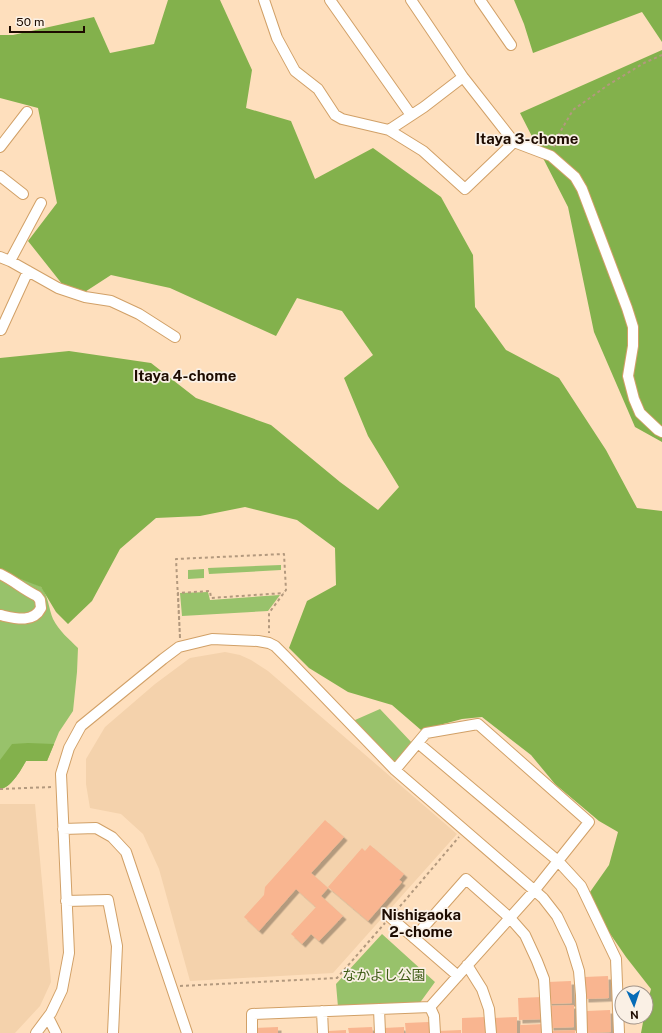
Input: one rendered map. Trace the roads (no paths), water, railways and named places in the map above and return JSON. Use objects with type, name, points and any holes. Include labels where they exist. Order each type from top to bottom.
[{"type":"street","points":[[264,0],[277,38],[295,71],[318,89],[335,115],[342,119],[389,130],[423,151],[465,189],[514,142]]},
{"type":"street","points":[[330,0],[411,115]]},
{"type":"street","points":[[411,0],[463,77],[514,142],[551,156],[575,177],[582,189],[628,308],[633,327],[633,346],[628,376],[634,399],[640,412],[658,430],[662,432]]},
{"type":"street","points":[[480,0],[511,45]]},
{"type":"street","points":[[389,130],[424,107],[463,77]]},
{"type":"street","points":[[0,147],[28,112]]},
{"type":"street","points":[[0,176],[23,194]]},
{"type":"street","points":[[10,261],[41,203]]},
{"type":"street","points":[[0,257],[58,288],[86,297],[111,301],[139,314],[174,337]]},
{"type":"street","points":[[1,330],[28,271]]},
{"type":"street","points":[[0,574],[37,596],[40,600],[41,608],[37,614],[30,618],[16,618],[0,615]]},
{"type":"street","points":[[36,1033],[51,1013],[62,990],[69,954],[61,774],[69,748],[81,726],[163,659],[179,647],[212,640],[269,643],[275,646],[395,770],[542,898],[557,916],[571,945],[579,971],[582,1033]]},
{"type":"street","points":[[252,1033],[252,1014],[430,1007],[534,891],[589,822],[478,724],[426,733],[395,770]]},
{"type":"street","points":[[418,743],[558,861],[581,886],[616,959],[619,1033]]},
{"type":"street","points":[[63,829],[96,828],[112,838],[126,852],[187,1033]]},
{"type":"street","points":[[414,938],[466,879],[510,918],[525,935],[544,979],[547,1033]]},
{"type":"street","points":[[66,901],[108,900],[117,946],[113,1033]]},
{"type":"street","points":[[390,917],[458,976]]},
{"type":"street","points":[[467,965],[482,989],[487,1002],[491,1033]]},
{"type":"street","points":[[430,1007],[434,1016],[435,1033]]},
{"type":"street","points":[[379,1009],[380,1033]]},
{"type":"street","points":[[322,1011],[323,1033]]},
{"type":"street","points":[[48,1017],[56,1033]]},
{"type":"district","name":"Itaya 3-chome","points":[[527,139]]},
{"type":"district","name":"Itaya 4-chome","points":[[185,376]]},
{"type":"district","name":"Nishigaoka 2-chome","points":[[421,924]]},
{"type":"park label","name":"なかよし公園","points":[[384,975]]}]
